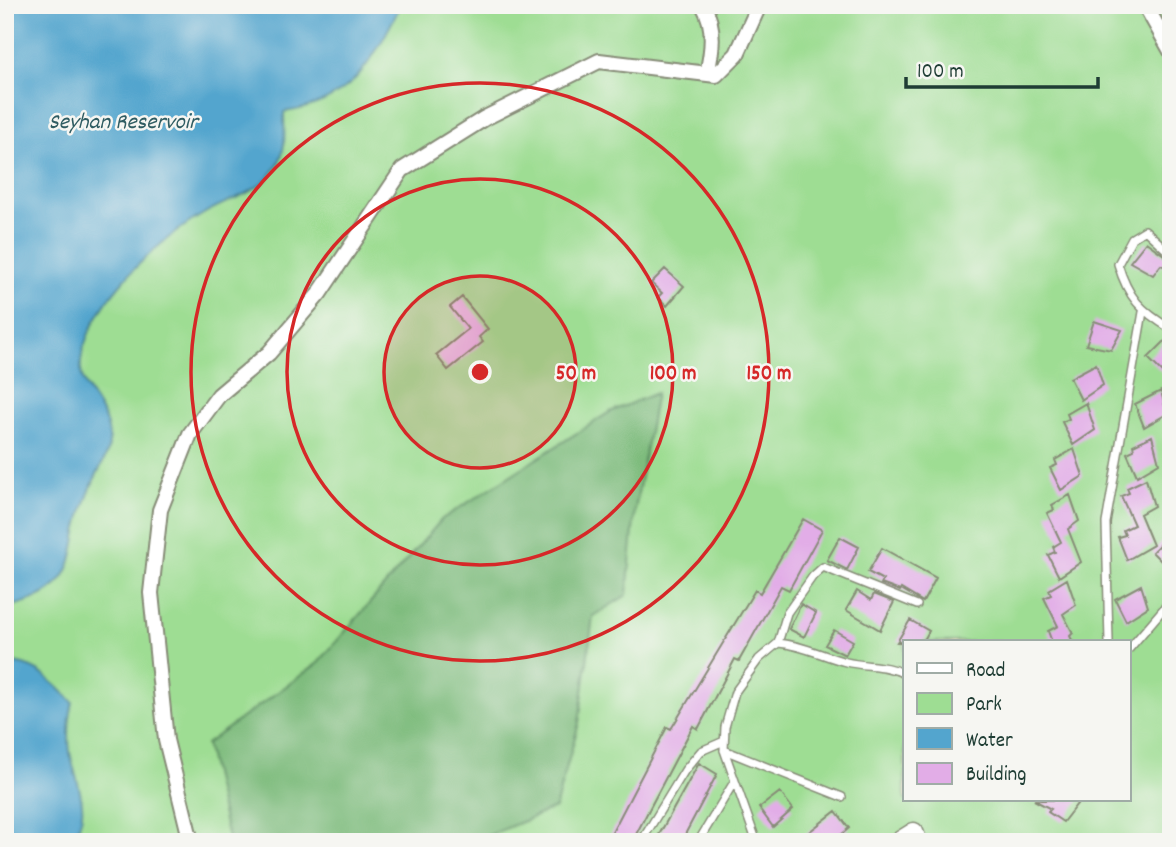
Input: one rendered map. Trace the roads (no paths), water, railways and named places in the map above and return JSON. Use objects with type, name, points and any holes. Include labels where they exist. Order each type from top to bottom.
[{"type":"street","points":[[703,5],[709,16],[713,47],[707,74]]},
{"type":"street","points":[[191,842],[166,740],[151,593],[160,510],[190,434],[219,395],[269,353],[318,294],[402,170],[485,118],[599,61],[716,75],[737,54],[757,5]]},
{"type":"street","points":[[1151,9],[1171,51]]},
{"type":"street","points":[[898,842],[914,832],[918,842]]},
{"type":"lane","points":[[1171,254],[1145,230],[1132,238],[1118,264],[1124,284],[1143,312],[1171,329]]},
{"type":"lane","points":[[1108,640],[1106,523],[1143,312]]},
{"type":"lane","points":[[753,842],[756,840],[734,782],[724,746],[735,692],[759,659],[778,643],[787,613],[813,576],[823,567],[917,605]]},
{"type":"lane","points":[[1130,648],[1171,600]]},
{"type":"lane","points":[[778,643],[797,644],[847,662],[888,666],[903,673]]},
{"type":"lane","points":[[640,842],[701,751],[724,746],[842,797]]},
{"type":"lane","points":[[698,842],[734,782]]},
{"type":"water","name":"Seyhan Reservoir","points":[[5,5],[401,5],[369,61],[344,89],[308,107],[284,112],[283,151],[272,174],[255,188],[215,207],[171,236],[137,266],[107,301],[87,338],[81,370],[83,381],[106,422],[109,436],[107,453],[84,505],[66,573],[43,595],[5,608]]},
{"type":"water","points":[[5,663],[16,663],[35,669],[73,702],[69,746],[82,809],[77,831],[69,842],[5,842]]}]
